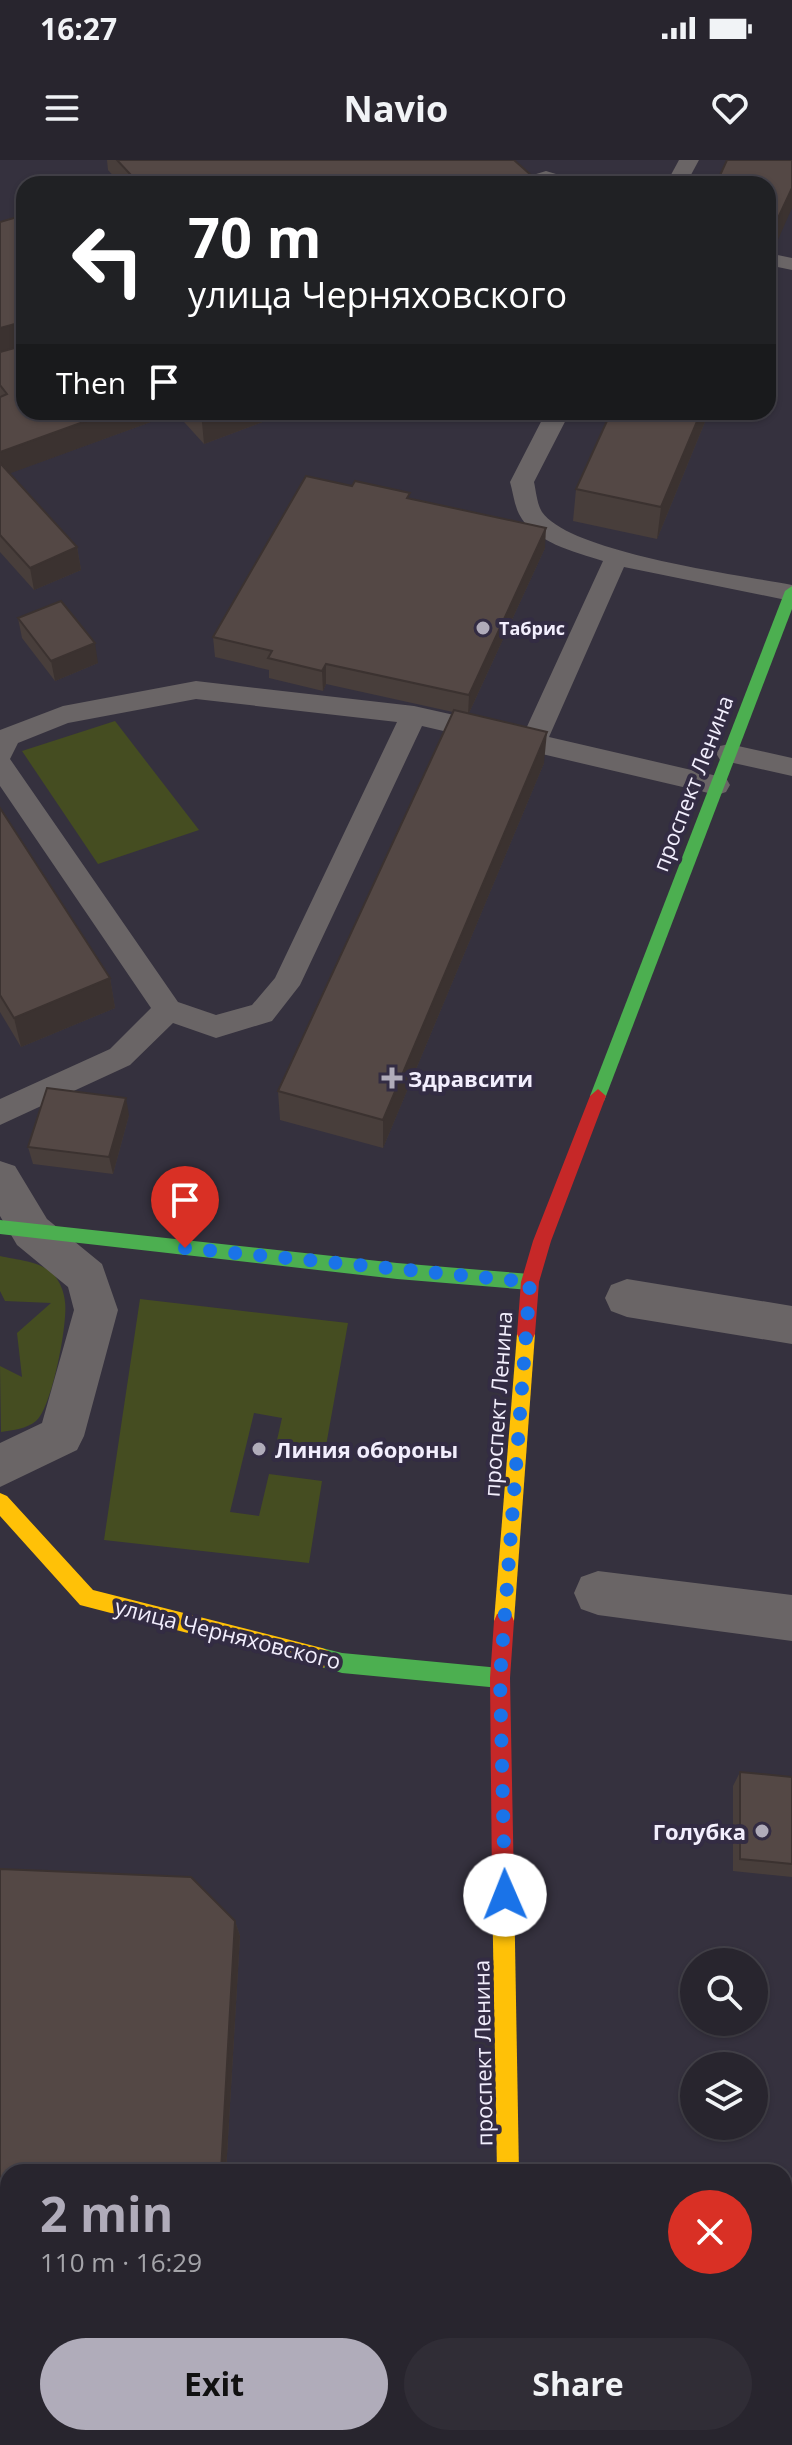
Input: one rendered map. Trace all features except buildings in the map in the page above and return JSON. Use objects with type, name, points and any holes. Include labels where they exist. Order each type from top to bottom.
[{"type":"street","name":"проспект Ленина","points":[[508,2164],[500,1678],[530,1282],[542,1241],[790,602]]},
{"type":"street","points":[[0,1178],[16,1230],[87,1277],[96,1310],[61,1436],[0,1466]]},
{"type":"street","points":[[16,1230],[397,1271],[530,1282]]},
{"type":"street","points":[[627,1298],[792,1325]]},
{"type":"street","name":"улица Черняховского","points":[[0,1502],[87,1598],[342,1663],[500,1678]]},
{"type":"street","points":[[598,1593],[792,1618]]},
{"type":"lane","points":[[554,420],[522,482],[533,517],[565,539],[790,602]]},
{"type":"lane","points":[[533,743],[617,556]]},
{"type":"lane","points":[[0,754],[8,737],[63,715],[196,690],[414,715],[717,785]]},
{"type":"lane","points":[[0,765],[168,1010],[216,1027],[262,1013],[286,985],[414,715]]},
{"type":"lane","points":[[729,753],[792,767]]},
{"type":"lane","points":[[0,1113],[120,1057],[168,1010]]},
{"type":"green space","points":[[115,721],[199,830],[98,864],[22,751]]},
{"type":"green space","points":[[0,1256],[48,1270],[58,1280],[65,1302],[58,1364],[42,1413],[28,1426],[1,1432],[0,1366],[22,1377],[17,1333],[51,1303],[5,1301],[0,1291]]},
{"type":"green space","points":[[140,1299],[348,1323],[324,1457],[275,1449],[282,1418],[254,1413],[230,1512],[259,1516],[269,1474],[322,1481],[309,1563],[104,1540]]},
{"type":"traffic: fast","points":[[598,1096],[792,591]]},
{"type":"traffic: fast","points":[[0,1227],[397,1271],[530,1282]]},
{"type":"traffic: fast","points":[[322,1658],[342,1663],[500,1678]]},
{"type":"traffic: slow","points":[[504,1621],[526,1334]]},
{"type":"traffic: slow","points":[[0,1502],[87,1598],[322,1658]]},
{"type":"traffic: slow","points":[[503,1886],[508,2164]]},
{"type":"traffic: jam","points":[[526,1334],[530,1282],[542,1241],[598,1096]]},
{"type":"traffic: jam","points":[[503,1886],[500,1678],[504,1621]]},
{"type":"place","name":"Табрис","points":[[483,628]]},
{"type":"place","name":"Здравсити","points":[[392,1078]]},
{"type":"place","name":"Линия обороны","points":[[259,1449]]},
{"type":"place","name":"Голубка","points":[[762,1831]]},
{"type":"route","points":[[185,1248],[530,1282],[500,1678],[505,1895]]}]
